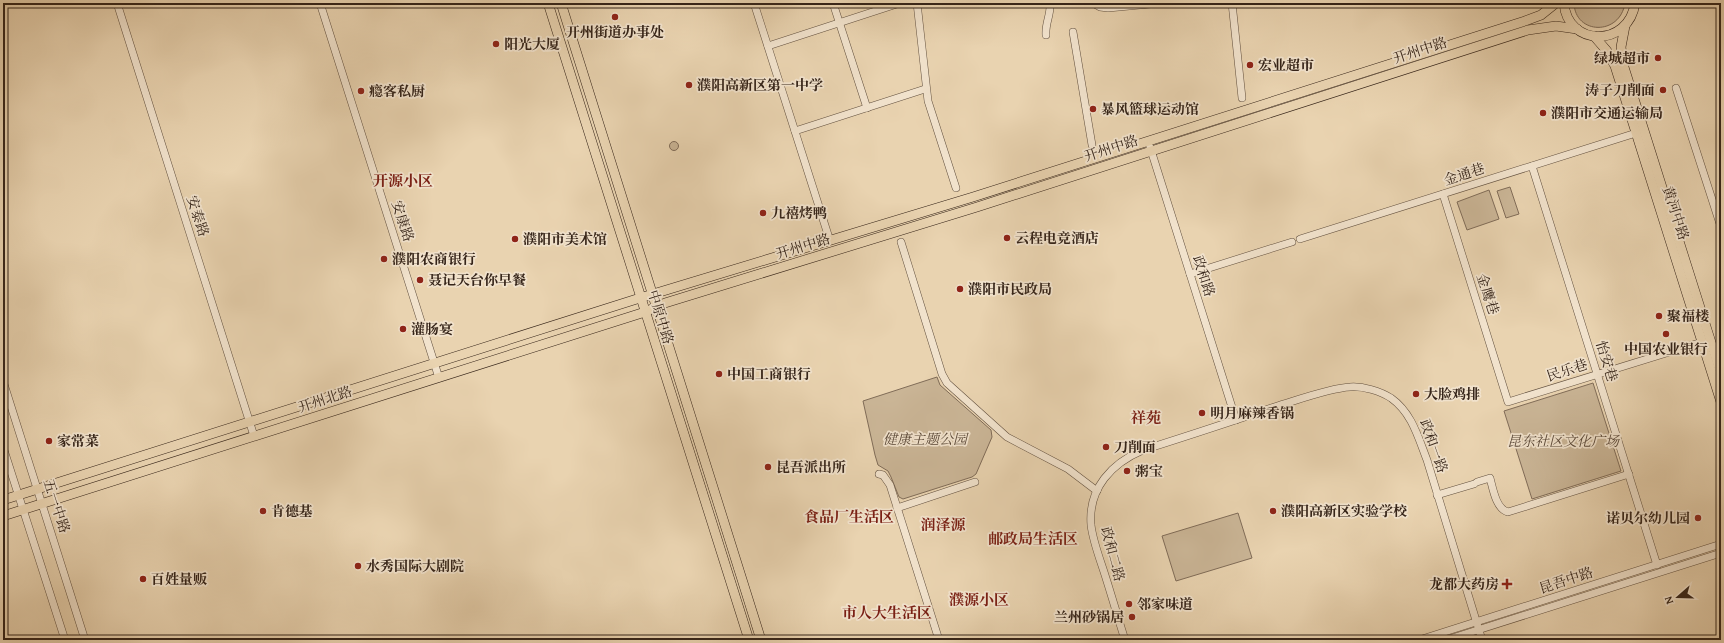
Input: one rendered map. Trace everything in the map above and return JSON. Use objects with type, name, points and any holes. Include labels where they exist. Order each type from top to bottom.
[{"type":"main road","name":"中原中路","points":[[548,3],[748,640]]},
{"type":"main road","name":"中原中路","points":[[561,3],[761,640]]},
{"type":"main road","name":"开州中路","points":[[652,295],[1148,141],[1525,21],[1541,15],[1556,3]]},
{"type":"main road","points":[[1564,3],[1569,19],[1578,29]]},
{"type":"main road","points":[[1634,6],[1642,3]]},
{"type":"main road","name":"黄河中路","points":[[1634,6],[1625,26],[1621,47],[1623,64],[1721,374]]},
{"type":"main road","name":"开州中路","points":[[656,308],[665,303],[976,207],[1528,30],[1556,26],[1578,29],[1594,36]]},
{"type":"main road","points":[[1594,36],[1604,37],[1613,34],[1625,26]]},
{"type":"main road","name":"黄河中路","points":[[1594,36],[1611,58],[1721,402]]},
{"type":"main road","name":"开州北路","points":[[3,500],[652,295]]},
{"type":"main road","name":"开州北路","points":[[3,516],[656,308]]},
{"type":"street","name":"安泰路","points":[[117,3],[254,436]]},
{"type":"street","name":"安康路","points":[[320,3],[439,378]]},
{"type":"street","points":[[754,3],[830,240]]},
{"type":"street","points":[[833,3],[867,108]]},
{"type":"street","points":[[768,46],[900,3]]},
{"type":"street","points":[[917,3],[925,89],[956,188]]},
{"type":"street","points":[[1046,35],[1045,26],[1051,11],[1050,3]]},
{"type":"street","points":[[1093,3],[1100,7],[1108,8],[1161,3]]},
{"type":"street","points":[[1232,3],[1242,98]]},
{"type":"street","points":[[1073,32],[1092,145]]},
{"type":"street","points":[[1676,88],[1721,226]]},
{"type":"street","points":[[795,131],[925,89]]},
{"type":"street","name":"金通巷","points":[[1190,274],[1636,133]]},
{"type":"street","name":"政和路","points":[[1148,141],[1236,420]]},
{"type":"street","name":"怡安巷","points":[[1532,166],[1657,565]]},
{"type":"street","name":"金鹰巷","points":[[1443,194],[1508,402]]},
{"type":"street","points":[[901,242],[942,374],[947,383],[1007,437],[1068,469],[1097,491]]},
{"type":"street","name":"民乐巷","points":[[1508,402],[1702,342]]},
{"type":"street","name":"五一中路","points":[[3,381],[85,640]]},
{"type":"street","name":"政和一路","points":[[1236,420],[1342,388],[1352,387],[1378,392],[1390,397],[1408,414],[1417,433],[1427,460],[1482,640]]},
{"type":"street","name":"政和二路","points":[[1125,640],[1094,542],[1091,524],[1092,510],[1097,491],[1104,478],[1114,467],[1133,454],[1236,420]]},
{"type":"street","points":[[3,447],[65,640]]},
{"type":"street","points":[[879,474],[883,475],[890,485],[939,640]]},
{"type":"street","points":[[1437,495],[1490,478],[1499,506],[1503,511],[1508,512],[1629,474]]},
{"type":"street","points":[[897,508],[975,482]]},
{"type":"street","name":"昆吾中路","points":[[1419,640],[1721,544]]},
{"type":"street","name":"昆吾中路","points":[[1446,640],[1721,553]]},
{"type":"green space","points":[[1574,3],[1625,3],[1621,14],[1615,21],[1607,26],[1598,27],[1589,26],[1582,21],[1576,14]]},
{"type":"green space","points":[[672,142],[676,142],[678,146],[676,150],[672,150],[670,148],[670,144]]},
{"type":"green space","points":[[1510,187],[1519,214],[1506,218],[1497,191]]},
{"type":"green space","points":[[1489,190],[1499,219],[1467,230],[1457,202]]},
{"type":"green space","name":"健康主题公园","points":[[937,377],[940,385],[991,430],[992,437],[976,474],[972,477],[903,499],[899,497],[888,471],[878,465],[863,401]]},
{"type":"green space","name":"昆东社区文化广场","points":[[1593,383],[1621,471],[1532,499],[1504,411]]},
{"type":"green space","points":[[1238,513],[1252,558],[1176,581],[1162,536]]},
{"type":"place","name":"开州街道办事处","points":[[615,17]]},
{"type":"place","name":"阳光大厦","points":[[496,44]]},
{"type":"place","name":"绿城超市","points":[[1658,58]]},
{"type":"place","name":"宏业超市","points":[[1250,65]]},
{"type":"place","name":"濮阳高新区第一中学","points":[[689,85]]},
{"type":"place","name":"涛子刀削面","points":[[1663,90]]},
{"type":"place","name":"瘾客私厨","points":[[361,91]]},
{"type":"place","name":"暴风篮球运动馆","points":[[1093,109]]},
{"type":"place","name":"濮阳市交通运输局","points":[[1543,113]]},
{"type":"place","name":"九禧烤鸭","points":[[763,213]]},
{"type":"place","name":"云程电竞酒店","points":[[1007,238]]},
{"type":"place","name":"濮阳市美术馆","points":[[515,239]]},
{"type":"place","name":"濮阳农商银行","points":[[384,259]]},
{"type":"place","name":"聂记天台你早餐","points":[[420,280]]},
{"type":"place","name":"濮阳市民政局","points":[[960,289]]},
{"type":"place","name":"聚福楼","points":[[1659,316]]},
{"type":"place","name":"灌肠宴","points":[[403,329]]},
{"type":"place","name":"中国农业银行","points":[[1666,334]]},
{"type":"place","name":"中国工商银行","points":[[719,374]]},
{"type":"place","name":"大脸鸡排","points":[[1416,394]]},
{"type":"place","name":"明月麻辣香锅","points":[[1202,413]]},
{"type":"place","name":"家常菜","points":[[49,441]]},
{"type":"place","name":"刀削面","points":[[1106,447]]},
{"type":"place","name":"昆吾派出所","points":[[768,467]]},
{"type":"place","name":"粥宝","points":[[1127,471]]},
{"type":"place","name":"肯德基","points":[[263,511]]},
{"type":"place","name":"濮阳高新区实验学校","points":[[1273,511]]},
{"type":"place","name":"诺贝尔幼儿园","points":[[1698,518]]},
{"type":"place","name":"水秀国际大剧院","points":[[358,566]]},
{"type":"place","name":"百姓量贩","points":[[143,579]]},
{"type":"place","name":"龙都大药房","points":[[1507,584]]},
{"type":"place","name":"邻家味道","points":[[1129,604]]},
{"type":"place","name":"兰州砂锅居","points":[[1132,617]]},
{"type":"district","name":"开源小区","points":[[403,180]]},
{"type":"district","name":"祥苑","points":[[1146,417]]},
{"type":"district","name":"食品厂生活区","points":[[849,516]]},
{"type":"district","name":"润泽源","points":[[943,524]]},
{"type":"district","name":"邮政局生活区","points":[[1033,538]]},
{"type":"district","name":"濮源小区","points":[[979,599]]},
{"type":"district","name":"市人大生活区","points":[[887,612]]}]
